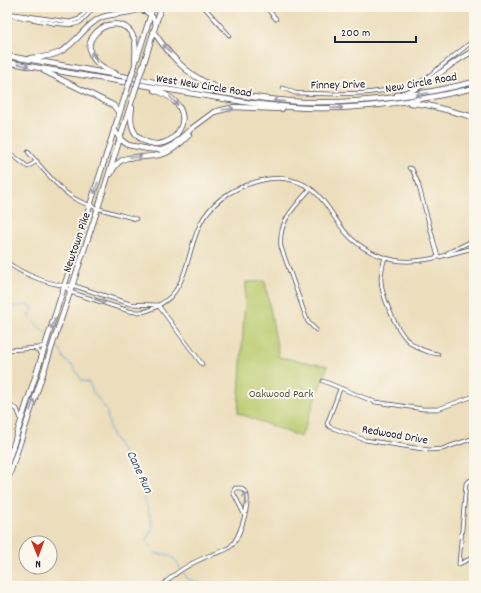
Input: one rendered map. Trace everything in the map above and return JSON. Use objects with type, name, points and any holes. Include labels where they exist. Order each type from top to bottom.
[{"type":"highway","points":[[23,58],[46,57],[60,52],[96,20],[105,16],[138,10],[145,7]]},
{"type":"highway","points":[[138,10],[151,14],[156,24]]},
{"type":"highway","name":"Newtown Pike","points":[[7,465],[151,14]]},
{"type":"highway","points":[[126,77],[103,68],[93,58],[90,44],[96,30],[106,24],[111,23],[121,25],[129,30],[135,43],[135,65]]},
{"type":"highway","name":"Newtown Pike","points":[[7,482],[98,208],[156,24]]},
{"type":"highway","points":[[153,31],[173,56],[193,76],[209,85],[246,97]]},
{"type":"highway","points":[[372,100],[402,94],[420,86],[461,57],[474,50]]},
{"type":"highway","name":"West New Circle Road","points":[[7,56],[246,97],[303,102],[372,100]]},
{"type":"highway","name":"West New Circle Road","points":[[7,62],[243,102],[298,108],[332,108],[400,103]]},
{"type":"highway","points":[[39,68],[113,105],[119,116]]},
{"type":"highway","name":"New Circle Road","points":[[372,100],[424,93],[474,82]]},
{"type":"highway","points":[[133,97],[131,119],[133,129],[139,137],[146,142],[155,144],[168,142],[175,137],[180,130],[182,123],[182,114],[178,103],[172,97],[164,93],[139,85]]},
{"type":"highway","name":"New Circle Road","points":[[400,103],[474,88]]},
{"type":"highway","points":[[400,103],[427,104],[474,117]]},
{"type":"highway","points":[[114,129],[120,139],[128,145],[162,150],[173,145],[214,112],[228,108],[290,110],[298,108]]},
{"type":"highway","points":[[102,193],[113,169],[121,161],[127,158],[166,154],[180,145],[194,127]]},
{"type":"highway","points":[[20,424],[20,442]]},
{"type":"main road","name":"Newtown Pike","points":[[151,14],[153,7]]},
{"type":"main road","name":"Newtown Pike","points":[[156,24],[161,7]]},
{"type":"street","points":[[7,14],[70,22],[79,19],[90,7]]},
{"type":"street","points":[[7,14],[68,25],[78,23],[94,7]]},
{"type":"street","points":[[204,7],[229,35]]},
{"type":"street","points":[[266,7],[276,19]]},
{"type":"street","points":[[311,7],[320,7]]},
{"type":"street","name":"Finney Drive","points":[[283,88],[295,93],[332,94],[390,91],[404,88],[425,79],[474,40]]},
{"type":"street","points":[[7,151],[28,167],[37,161]]},
{"type":"street","points":[[28,152],[69,195],[77,200],[136,219]]},
{"type":"street","points":[[409,168],[412,169],[418,183],[438,256]]},
{"type":"street","points":[[65,286],[70,292],[135,312],[147,312],[167,300],[176,289],[181,280],[199,226],[212,207],[224,196],[246,184],[271,178],[291,180],[310,188],[318,195],[352,239],[369,251],[385,257],[407,261],[425,260],[455,251],[474,248]]},
{"type":"street","points":[[310,188],[287,217],[281,229],[280,240],[281,247],[308,322],[316,330]]},
{"type":"street","points":[[455,251],[474,240]]},
{"type":"street","points":[[385,257],[381,279],[382,287],[387,305],[397,328],[406,339],[417,348],[438,354]]},
{"type":"street","points":[[7,262],[28,274],[65,286],[72,285],[130,304],[158,305]]},
{"type":"street","points":[[158,305],[202,364]]},
{"type":"street","points":[[8,350],[34,348],[44,346],[47,343]]},
{"type":"street","points":[[34,348],[42,357]]},
{"type":"street","points":[[323,381],[375,402],[423,409],[438,409],[474,396]]},
{"type":"street","name":"Redwood Drive","points":[[340,389],[327,424],[330,427],[354,436],[429,450],[442,449],[474,438]]},
{"type":"street","points":[[17,409],[23,407],[28,401]]},
{"type":"street","points":[[7,405],[17,409],[21,416],[20,424]]},
{"type":"street","points":[[474,478],[466,483],[459,564],[474,556]]},
{"type":"street","points":[[162,586],[170,577],[193,564],[209,555],[231,547],[236,539],[245,516],[247,500],[246,492],[242,488],[235,488],[233,492],[245,516]]},
{"type":"green space","name":"Oakwood Park","points":[[265,281],[279,357],[328,366],[301,437],[238,413],[246,282]]},
{"type":"waterway","name":"Cane Run","points":[[7,299],[9,305],[12,307],[26,305],[31,306],[33,308],[28,316],[46,334]]},
{"type":"waterway","name":"Cane Run","points":[[56,346],[59,348],[65,360],[73,366],[82,381],[89,382],[93,392],[106,409],[111,433],[126,457],[147,506],[153,527],[146,541],[156,554],[168,555],[174,559],[180,569]]},
{"type":"waterway","name":"Cane Run","points":[[182,571],[188,579],[209,586]]}]
